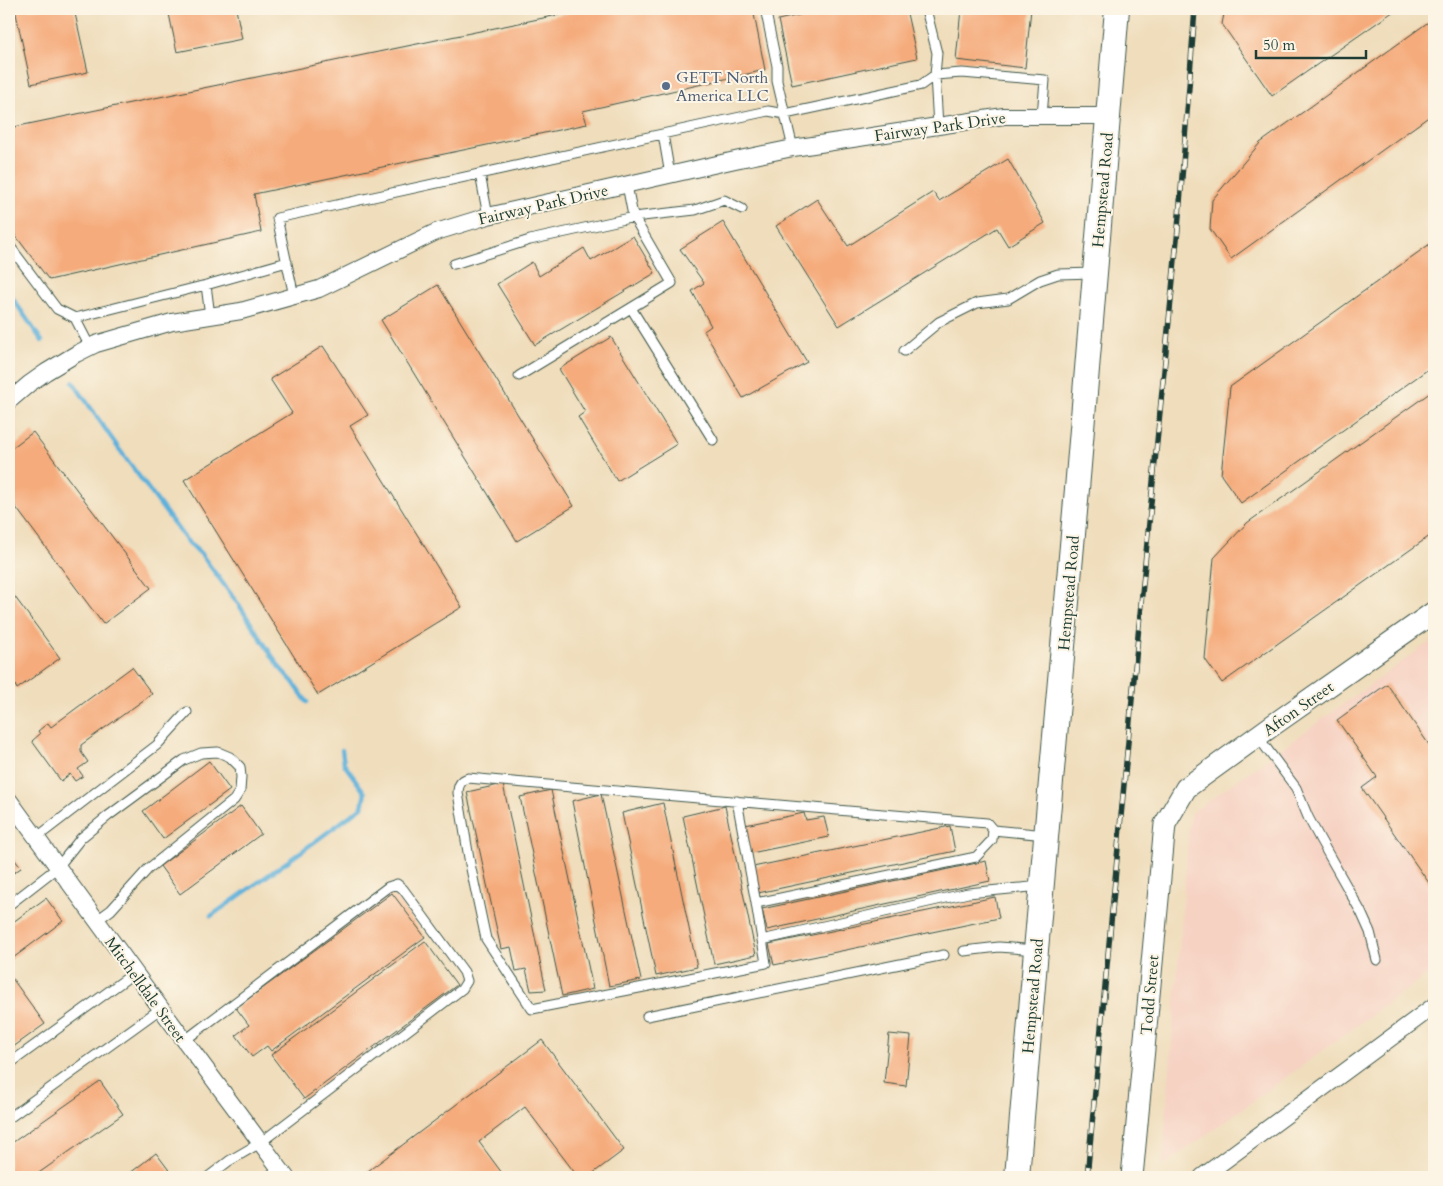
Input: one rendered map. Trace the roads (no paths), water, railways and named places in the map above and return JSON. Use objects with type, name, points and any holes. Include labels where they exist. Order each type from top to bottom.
[{"type":"main road","name":"Hempstead Road","points":[[1017,1177],[1117,9]]},
{"type":"street","name":"Fairway Park Drive","points":[[9,401],[29,384],[76,354],[96,344],[172,322],[241,311],[318,289],[436,232],[488,216],[793,148],[1004,116],[1109,116]]},
{"type":"street","name":"Afton Street","points":[[1171,814],[1186,788],[1434,612]]},
{"type":"street","name":"Mitchelldale Street","points":[[9,800],[260,1143],[278,1174]]},
{"type":"street","name":"Todd Street","points":[[1132,1177],[1165,824],[1171,814]]},
{"type":"street","points":[[1202,1177],[1434,1006]]},
{"type":"lane","points":[[771,9],[766,13],[777,66],[777,81],[793,148]]},
{"type":"lane","points":[[926,9],[936,53],[938,126]]},
{"type":"lane","points":[[294,296],[277,218],[768,111],[785,114],[921,85],[936,75],[962,73],[1046,80],[1042,116]]},
{"type":"lane","points":[[663,134],[670,175]]},
{"type":"lane","points":[[480,174],[488,216]]},
{"type":"lane","points":[[518,376],[672,283],[634,217],[627,185]]},
{"type":"lane","points":[[454,264],[530,240],[634,217],[695,210],[724,200],[742,209]]},
{"type":"lane","points":[[9,245],[56,309],[75,318],[90,347]]},
{"type":"lane","points":[[75,318],[206,285],[287,262]]},
{"type":"lane","points":[[904,351],[939,322],[977,303],[1008,300],[1040,280],[1058,274],[1095,273]]},
{"type":"lane","points":[[206,285],[210,316]]},
{"type":"lane","points":[[631,308],[713,440]]},
{"type":"lane","points":[[36,838],[157,745],[188,712]]},
{"type":"lane","points":[[1258,737],[1296,788],[1308,817],[1361,912],[1370,932],[1378,960]]},
{"type":"lane","points":[[9,905],[58,867],[81,838],[184,760],[201,753],[218,752],[230,757],[240,768],[241,777],[240,791],[234,800],[148,869],[111,910],[96,921]]},
{"type":"lane","points":[[737,801],[766,963],[532,1009],[486,939],[470,864],[458,792],[461,782],[468,778],[737,801],[987,823],[993,830],[1046,835]]},
{"type":"lane","points":[[756,903],[976,856],[992,840],[993,830]]},
{"type":"lane","points":[[184,1041],[388,887],[397,884],[403,889],[464,972],[467,981],[462,989],[260,1143],[229,1161],[208,1177]]},
{"type":"lane","points":[[762,940],[968,893],[1042,886]]},
{"type":"lane","points":[[964,951],[999,947],[1036,950]]},
{"type":"lane","points":[[648,1016],[944,955]]},
{"type":"lane","points":[[9,1064],[134,972]]},
{"type":"lane","points":[[9,1118],[160,1008]]},
{"type":"waterway","points":[[9,293],[42,341]]},
{"type":"waterway","points":[[73,382],[119,449],[186,540],[201,554],[239,605],[280,668],[307,702]]},
{"type":"waterway","points":[[211,916],[362,807],[365,793],[344,764],[342,750]]},
{"type":"railway","points":[[1087,1177],[1178,229],[1195,9]]},
{"type":"place","name":"GETT North America LLC","points":[[666,86]]}]
